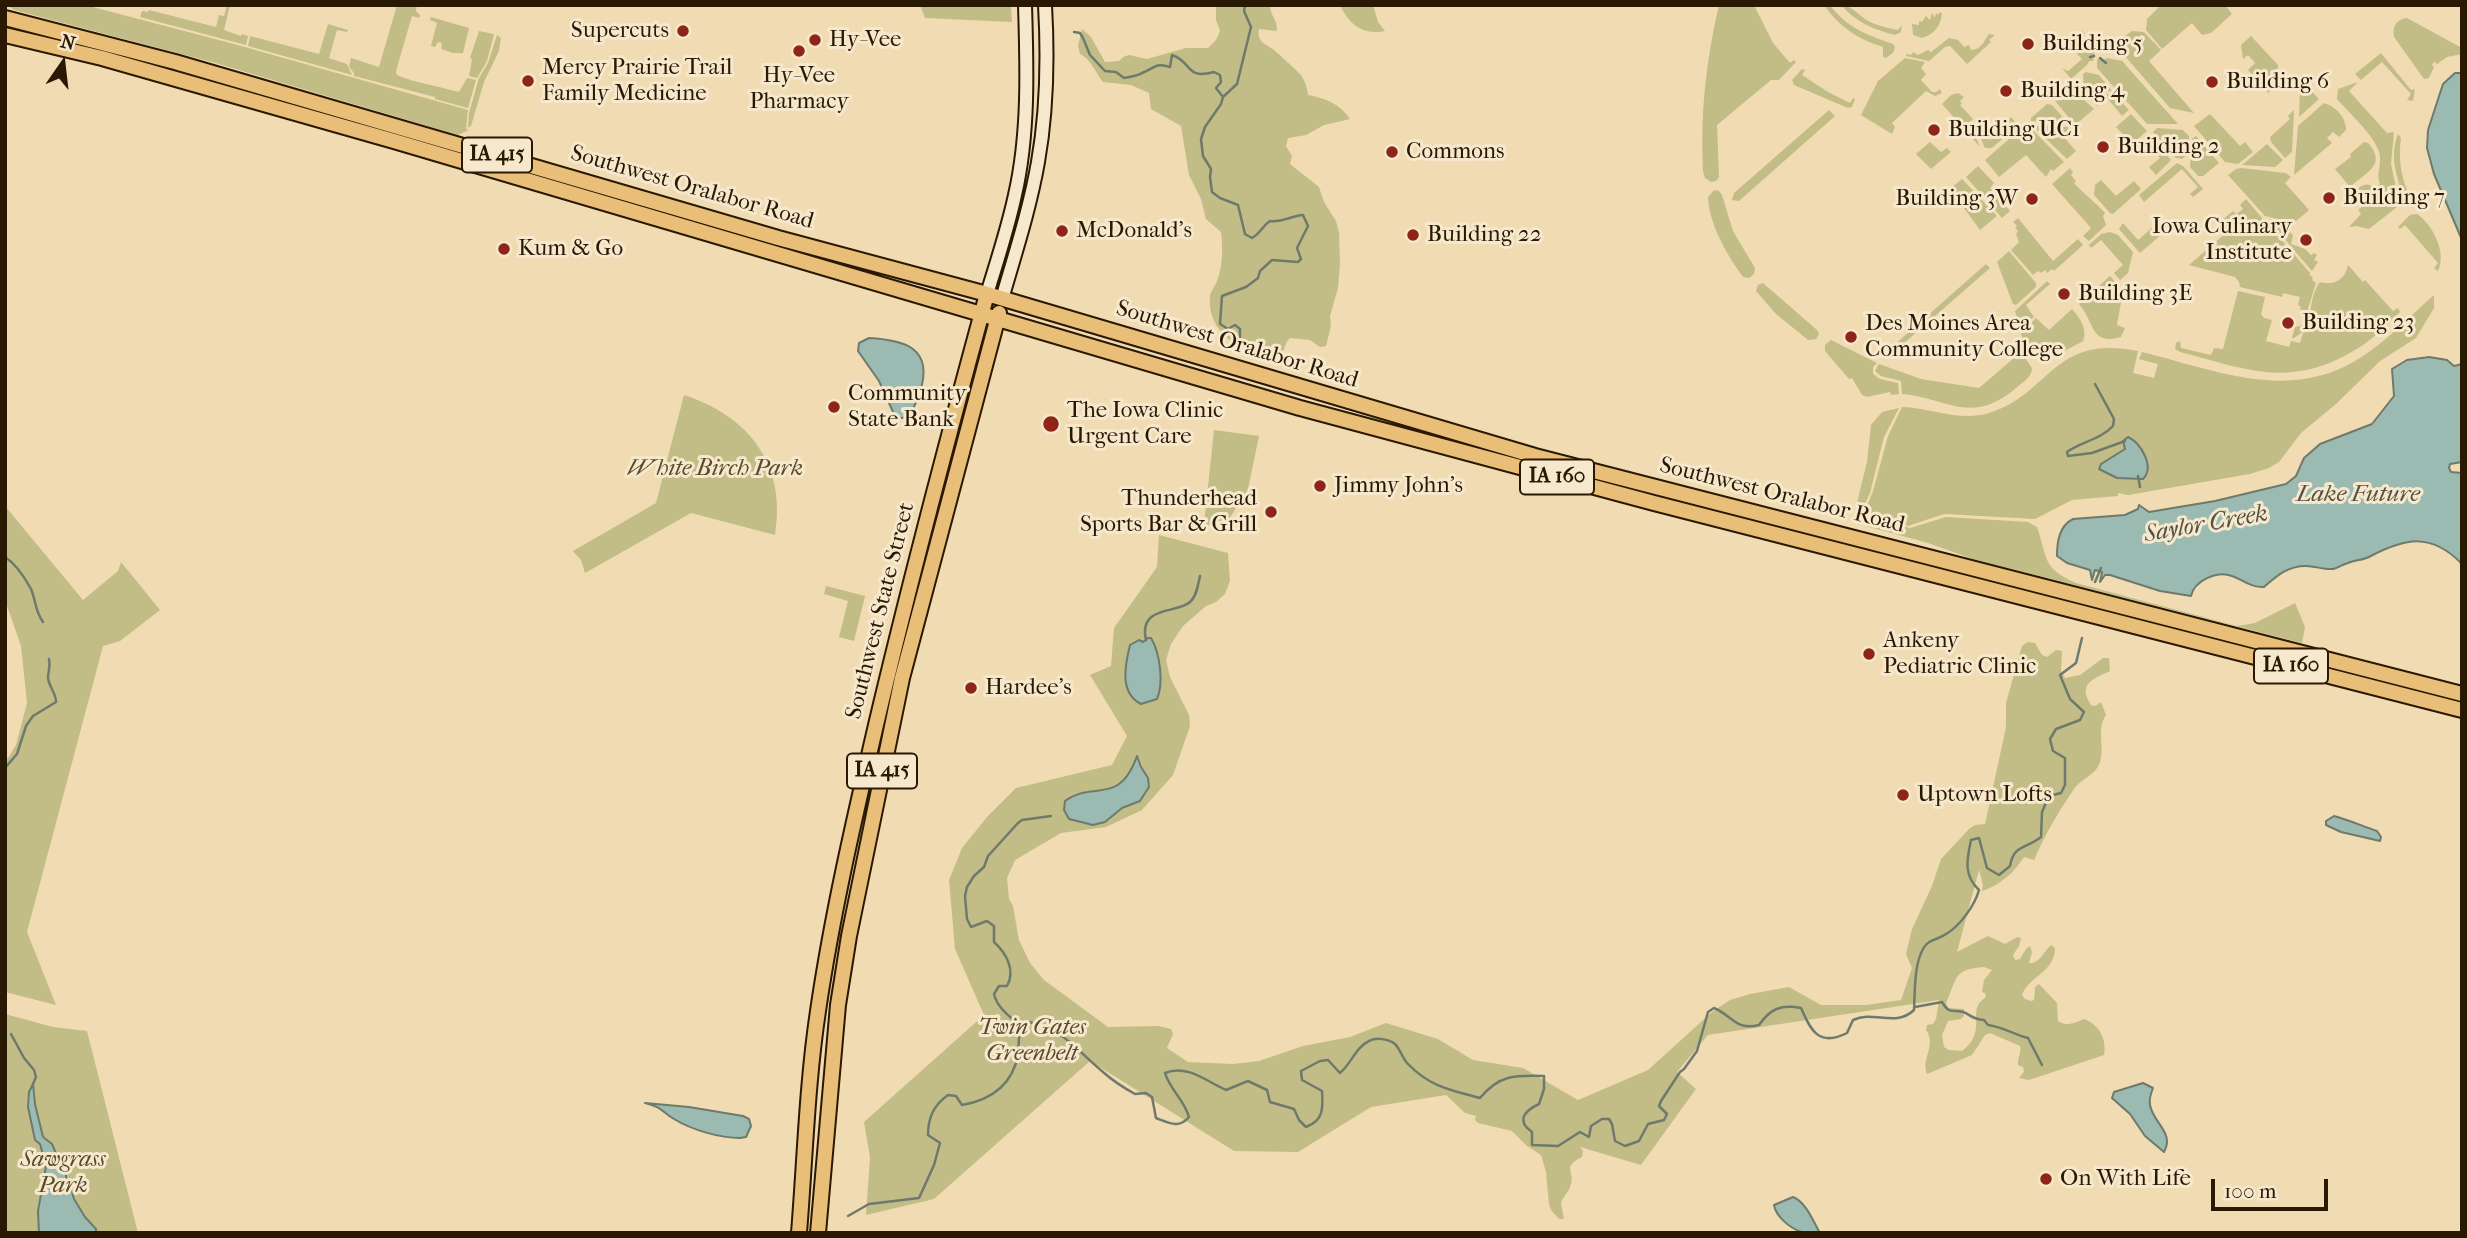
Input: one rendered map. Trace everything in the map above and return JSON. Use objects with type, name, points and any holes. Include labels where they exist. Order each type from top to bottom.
[{"type":"main road","name":"Southwest State Street","points":[[799,1233],[809,1086],[830,941],[865,769],[918,551],[1016,194],[1022,148],[1026,61],[1025,5]]},
{"type":"main road","name":"Southwest State Street","points":[[818,1233],[836,1016],[849,936],[902,678],[1021,233],[1039,152],[1046,80],[1045,5]]},
{"type":"main road","name":"Southwest Oralabor Road","points":[[5,19],[175,62],[778,238],[987,294],[1535,456],[2462,694]]},
{"type":"main road","name":"Southwest Oralabor Road","points":[[5,35],[102,58],[265,103],[1416,440],[2462,710]]},
{"type":"green space","points":[[8,5],[85,5],[234,44],[468,110],[466,129],[469,130],[458,135],[212,62],[14,10]]},
{"type":"green space","points":[[227,5],[230,5],[224,30],[248,36],[246,45],[140,17],[142,11],[149,10],[216,27],[219,15],[224,16]]},
{"type":"green space","points":[[397,5],[417,5],[416,11],[420,15],[419,18],[412,16],[397,75],[459,92],[467,78],[476,80],[468,108],[354,76],[349,67],[351,58],[379,67]]},
{"type":"green space","points":[[920,5],[1011,5],[1012,22],[925,18]]},
{"type":"green space","points":[[1216,5],[1270,5],[1277,31],[1259,29],[1260,40],[1300,74],[1308,95],[1332,102],[1350,119],[1324,125],[1306,135],[1288,138],[1286,146],[1292,156],[1290,164],[1319,187],[1339,233],[1338,288],[1330,316],[1331,326],[1326,346],[1320,347],[1310,340],[1290,338],[1282,354],[1254,351],[1236,344],[1221,332],[1210,306],[1221,263],[1221,232],[1206,219],[1201,199],[1189,175],[1181,126],[1151,109],[1149,93],[1131,85],[1103,82],[1090,62],[1080,54],[1078,46],[1082,29],[1091,37],[1105,62],[1119,61],[1129,55],[1147,59],[1186,48],[1208,48],[1220,31],[1216,20]]},
{"type":"green space","points":[[1340,5],[1373,5],[1378,22],[1385,31],[1370,32],[1358,27]]},
{"type":"green space","points":[[1719,5],[1754,5],[1773,43],[1790,63],[1794,60],[1796,62],[1779,80],[1771,80],[1717,125],[1719,177],[1711,182],[1705,178],[1703,171],[1703,108],[1707,67]]},
{"type":"green space","points":[[1824,5],[1830,5],[1843,20],[1858,30],[1893,44],[1893,53],[1883,57],[1883,47],[1850,31]]},
{"type":"green space","points":[[1841,5],[1849,7],[1877,25],[1898,30],[1902,25],[1901,32],[1895,35],[1873,28],[1859,21]]},
{"type":"green space","points":[[2161,5],[2225,5],[2232,14],[2211,33],[2202,35],[2192,23],[2162,49],[2146,30],[2147,19]]},
{"type":"green space","points":[[1939,12],[1942,13],[1941,17],[1933,32],[1922,38],[1913,35],[1912,24],[1919,25],[1919,21],[1922,22],[1926,16],[1930,20],[1932,13],[1935,18]]},
{"type":"green space","points":[[431,17],[469,28],[463,53],[441,49],[442,43],[438,42],[435,47],[431,46],[437,23],[430,20]]},
{"type":"green space","points":[[2407,18],[2462,48],[2462,54],[2447,57],[2437,64],[2434,62],[2429,78],[2424,79],[2394,37],[2396,24]]},
{"type":"green space","points":[[328,24],[348,30],[337,30],[329,58],[347,64],[352,75],[248,46],[250,36],[319,54]]},
{"type":"green space","points":[[2082,30],[2085,34],[2083,38],[2078,36],[2075,43],[2077,46],[2084,42],[2095,44],[2093,61],[2089,61],[2071,79],[2062,68],[2068,71],[2082,59],[2067,43]]},
{"type":"green space","points":[[479,31],[494,34],[487,61],[477,78],[469,76],[470,58]]},
{"type":"green space","points":[[2132,31],[2144,32],[2161,50],[2149,61],[2194,113],[2170,108],[2124,55],[2124,37]]},
{"type":"green space","points":[[1989,34],[1995,35],[1989,40],[1991,42],[1967,64],[1950,46],[1929,61],[1906,56],[1913,52],[1918,55],[1928,50],[1931,52],[1949,38],[1958,40],[1964,47],[1969,45],[1971,50],[1975,49],[1981,46]]},
{"type":"green space","points":[[497,35],[501,38],[499,51],[484,82],[471,126],[468,128],[469,113],[479,78],[488,63]]},
{"type":"green space","points":[[2251,36],[2278,65],[2276,86],[2268,93],[2248,70],[2255,63],[2248,55],[2243,59],[2241,45]]},
{"type":"green space","points":[[2381,53],[2411,90],[2415,89],[2413,101],[2407,100],[2411,94],[2382,62],[2361,80],[2355,74]]},
{"type":"green space","points":[[2100,57],[2103,60],[2107,58],[2122,61],[2178,124],[2147,124],[2097,68],[2097,60]]},
{"type":"green space","points":[[1905,58],[1925,62],[1921,68],[1926,74],[1921,80],[1932,92],[1940,89],[1942,93],[1935,96],[1926,91],[1892,123],[1895,127],[1892,134],[1861,115],[1878,81]]},
{"type":"green space","points":[[1802,69],[1805,70],[1802,75],[1828,92],[1850,103],[1855,99],[1852,107],[1848,108],[1794,85],[1792,80]]},
{"type":"green space","points":[[2086,72],[2099,75],[2112,91],[2084,93],[2083,74]]},
{"type":"green space","points":[[2358,82],[2349,91],[2387,133],[2394,132],[2391,164],[2399,202],[2397,207],[2369,229],[2349,227],[2361,214],[2358,210],[2365,204],[2354,192],[2364,185],[2375,189],[2380,184],[2379,152],[2367,132],[2337,99],[2338,89]]},
{"type":"green space","points":[[2306,85],[2319,99],[2299,117],[2300,88]]},
{"type":"green space","points":[[1958,93],[1964,97],[1960,105],[1973,119],[1970,122],[1980,147],[1942,104],[1951,95]]},
{"type":"green space","points":[[2114,94],[2129,110],[2122,116],[2107,98],[2097,106],[2087,96]]},
{"type":"green space","points":[[2081,97],[2094,109],[2075,125],[2055,101]]},
{"type":"green space","points":[[2324,103],[2340,113],[2346,130],[2339,137],[2333,132],[2327,138],[2332,143],[2294,175],[2298,126]]},
{"type":"green space","points":[[2047,104],[2052,105],[2069,124],[2031,121]]},
{"type":"green space","points":[[1829,110],[1835,116],[1739,201],[1732,200],[1734,193]]},
{"type":"green space","points":[[2294,110],[2292,152],[2285,158],[2270,137],[2290,119],[2288,116]]},
{"type":"green space","points":[[2131,114],[2147,131],[2132,144],[2116,127]]},
{"type":"green space","points":[[2210,114],[2240,146],[2245,142],[2253,152],[2238,164],[2225,162],[2194,126]]},
{"type":"green space","points":[[2011,117],[2018,125],[1992,148],[1985,148],[1974,123],[1991,140],[2009,124],[2007,122]]},
{"type":"green space","points":[[2024,126],[2029,126],[2064,162],[2053,171],[2051,169],[2046,177],[2026,155],[1999,177],[1985,160]]},
{"type":"green space","points":[[2037,126],[2072,127],[2063,136],[2076,151],[2067,159],[2037,130]]},
{"type":"green space","points":[[2157,128],[2183,130],[2189,136],[2188,154],[2182,159],[2176,158],[2153,132]]},
{"type":"green space","points":[[2398,134],[2401,138],[2401,168],[2410,197],[2403,205],[2394,162]]},
{"type":"green space","points":[[2150,135],[2171,160],[2156,175],[2149,167],[2160,158],[2144,140]]},
{"type":"green space","points":[[2196,136],[2219,163],[2203,176],[2198,176],[2190,167],[2192,139]]},
{"type":"green space","points":[[1930,142],[1941,152],[1947,148],[1951,152],[1931,169],[1916,154]]},
{"type":"green space","points":[[2364,142],[2374,151],[2375,163],[2368,173],[2350,187],[2335,169],[2351,157],[2350,154]]},
{"type":"green space","points":[[2267,144],[2283,160],[2275,167],[2242,165]]},
{"type":"green space","points":[[2177,163],[2183,166],[2203,189],[2193,197],[2190,194],[2198,187],[2182,169],[2144,202],[2139,195]]},
{"type":"green space","points":[[1978,166],[1994,183],[1990,188],[2010,211],[2002,218],[1966,177]]},
{"type":"green space","points":[[2070,168],[2076,181],[2074,183],[2105,213],[2103,216],[2106,225],[2089,241],[2083,236],[2091,228],[2052,184]]},
{"type":"green space","points":[[2241,168],[2286,173],[2291,177],[2285,183],[2309,210],[2294,223],[2265,216],[2228,175]]},
{"type":"green space","points":[[1962,179],[1997,216],[1980,230],[1950,189]]},
{"type":"green space","points":[[2101,180],[2116,196],[2134,181],[2141,189],[2113,214],[2094,195],[2095,185]]},
{"type":"green space","points":[[1718,190],[1733,231],[1755,268],[1754,274],[1749,278],[1743,277],[1715,228],[1708,197]]},
{"type":"green space","points":[[2246,199],[2316,283],[2307,312],[2309,319],[2306,330],[2294,338],[2295,327],[2303,325],[2307,320],[2306,315],[2300,312],[2300,297],[2283,293],[2282,297],[2240,287],[2235,277],[2189,265],[2228,231],[2220,222],[2233,211],[2236,214],[2243,209],[2240,205]]},
{"type":"green space","points":[[2417,214],[2433,232],[2440,248],[2438,271],[2434,268],[2438,263],[2405,225],[2400,229],[2398,227],[2410,215]]},
{"type":"green space","points":[[2018,218],[2053,261],[2078,239],[2083,245],[2054,271],[2038,271],[2033,275],[2011,250],[2019,242],[2015,228],[2017,226],[2013,222]]},
{"type":"green space","points":[[2123,223],[2138,240],[2154,226],[2162,234],[2140,253],[2119,229]]},
{"type":"green space","points":[[2271,223],[2290,227],[2286,229],[2293,235],[2291,244],[2305,249],[2311,255],[2317,255],[2314,260],[2318,262],[2312,271]]},
{"type":"green space","points":[[2110,232],[2118,235],[2133,252],[2128,273],[2120,280],[2114,273],[2123,265],[2101,240],[2091,248],[2089,245],[2101,234]]},
{"type":"green space","points":[[2009,251],[2036,283],[2036,287],[2016,305],[2013,304],[1997,262]]},
{"type":"green space","points":[[1986,264],[1990,268],[1887,358],[1884,354]]},
{"type":"green space","points":[[2348,265],[2393,311],[2398,308],[2400,312],[2372,338],[2340,358],[2304,370],[2265,372],[2244,369],[2175,349],[2176,343],[2180,341],[2181,348],[2211,355],[2214,348],[2223,349],[2238,291],[2265,297],[2261,314],[2272,320],[2266,341],[2289,347],[2291,341],[2300,343],[2303,333],[2307,332],[2316,288],[2320,282],[2338,281]]},
{"type":"green space","points":[[2110,276],[2123,291],[2117,325],[2125,328],[2121,337],[2111,339],[2094,331],[2079,304]]},
{"type":"green space","points":[[2047,281],[2050,284],[2026,305],[2034,317],[2020,328],[2015,311]]},
{"type":"green space","points":[[1763,283],[1817,330],[1819,334],[1816,339],[1808,340],[1776,314],[1756,291],[1758,285]]},
{"type":"green space","points":[[2434,295],[2434,308],[2416,338],[2380,361],[2336,404],[2301,433],[2279,462],[2269,468],[2250,474],[2128,495],[2118,493],[2118,496],[2072,500],[2035,519],[1944,514],[1908,526],[1864,513],[1888,436],[1902,407],[1967,416],[1989,413],[2026,393],[2069,358],[2087,351],[2109,348],[2138,351],[2133,373],[2154,378],[2158,364],[2139,359],[2142,352],[2252,379],[2307,379],[2334,371],[2360,358]]},
{"type":"green space","points":[[2072,309],[2084,328],[2083,341],[2048,360],[2034,355],[2021,334],[2036,318],[2049,330]]},
{"type":"green space","points":[[1831,340],[1877,363],[1873,367],[1873,374],[1880,379],[1898,383],[1899,394],[1891,395],[1890,392],[1867,397],[1862,395],[1852,378],[1849,379],[1825,351],[1825,345]]},
{"type":"green space","points":[[2021,352],[2032,368],[2029,377],[2000,399],[1986,406],[1972,408],[1902,394],[1901,381],[1881,376],[1875,371],[1879,364],[1921,379],[1979,388]]},
{"type":"green space","name":"White Birch Park","points":[[684,395],[727,416],[745,430],[758,447],[769,465],[775,487],[775,535],[691,513],[585,573],[581,560],[573,551],[656,503]]},
{"type":"green space","points":[[1899,408],[1884,437],[1870,493],[1858,519],[1856,507],[1867,462],[1871,425],[1882,412]]},
{"type":"green space","points":[[1214,430],[1259,436],[1248,489],[1231,516],[1227,530],[1204,524]]},
{"type":"green space","points":[[5,506],[83,600],[118,571],[121,562],[160,610],[120,641],[103,646],[27,932],[56,1005],[5,992],[5,763],[16,745],[27,703],[21,646],[5,600]]},
{"type":"green space","points":[[1864,517],[1910,528],[1946,517],[2028,522],[2037,527],[2045,555],[2052,567],[2076,583],[2237,626],[2255,623],[2295,603],[2305,627],[2302,643],[1973,559],[1866,526],[1860,522]]},
{"type":"green space","name":"Twin Gates Greenbelt","points":[[1159,535],[1228,553],[1230,581],[1225,594],[1183,626],[1171,644],[1166,660],[1170,677],[1189,715],[1190,726],[1173,775],[1142,810],[1106,827],[1061,833],[1015,860],[1007,878],[1019,940],[1030,963],[1044,980],[1108,1027],[1158,1026],[1171,1029],[1173,1034],[1167,1048],[1188,1062],[1233,1064],[1259,1061],[1303,1046],[1350,1037],[1386,1023],[1438,1039],[1473,1060],[1523,1068],[1578,1100],[1648,1070],[1712,1012],[1730,1000],[1789,987],[1821,1005],[1866,1005],[1901,1000],[1912,968],[1906,954],[1912,929],[1941,859],[1969,829],[1985,824],[2006,727],[2006,703],[2022,646],[2028,642],[2035,643],[2042,655],[2047,657],[2056,650],[2062,651],[2061,671],[2065,678],[2080,675],[2103,658],[2109,658],[2110,671],[2089,683],[2086,692],[2091,705],[2095,706],[2101,702],[2106,715],[2101,732],[2100,762],[2068,798],[2034,860],[2024,857],[2006,878],[1982,891],[1979,870],[1957,952],[1988,936],[2005,944],[2017,937],[2021,938],[2013,955],[2015,960],[2020,959],[2030,946],[2032,952],[2029,963],[2033,963],[2051,945],[2055,948],[2051,963],[2030,983],[2022,995],[2025,999],[2034,1000],[2035,987],[2039,984],[2057,1003],[2058,1021],[2068,1024],[2084,1019],[2098,1029],[2103,1038],[2104,1055],[2029,1080],[2019,1078],[2024,1072],[2023,1067],[2018,1065],[2020,1046],[1990,1033],[1985,1035],[1972,1055],[1927,1074],[1930,1041],[1926,1030],[1927,1025],[1933,1024],[1936,1019],[1939,1000],[1708,1035],[1677,1072],[1696,1089],[1641,1165],[1580,1147],[1583,1151],[1582,1157],[1570,1167],[1572,1182],[1561,1203],[1564,1219],[1559,1219],[1551,1210],[1541,1155],[1512,1131],[1478,1123],[1476,1116],[1465,1113],[1446,1095],[1371,1107],[1298,1152],[1234,1151],[1090,1061],[934,1199],[866,1215],[870,1157],[864,1122],[984,1015],[955,949],[949,880],[962,848],[987,817],[1016,788],[1112,765],[1127,736],[1090,675],[1111,666],[1114,628],[1157,567]],"holes":[[[1984,967],[1992,970],[1984,980],[1982,992],[1986,997],[1977,1008],[1976,1028],[1970,1043],[1962,1051],[1949,1050],[1944,1047],[1942,1035],[1948,1021],[1964,1016],[1964,1009],[1948,1008],[1946,1003],[1955,981],[1967,970]]]},
{"type":"green space","points":[[826,586],[865,596],[854,641],[839,637],[848,601],[824,594]]},
{"type":"green space","name":"Sawgrass Park","points":[[5,1014],[53,1027],[87,1031],[138,1233],[5,1233]]},
{"type":"water","points":[[2455,73],[2462,73],[2462,240],[2434,174],[2427,148],[2428,130],[2443,84]]},
{"type":"water","points":[[869,338],[905,344],[920,356],[923,377],[910,417],[901,418],[894,414],[879,381],[858,351],[859,343]]},
{"type":"water","name":"Lake Future","points":[[2429,357],[2447,360],[2454,366],[2462,364],[2462,462],[2450,464],[2449,468],[2451,472],[2462,473],[2462,564],[2439,547],[2417,541],[2406,542],[2333,569],[2306,566],[2293,568],[2283,572],[2264,587],[2220,574],[2201,581],[2191,596],[2160,591],[2110,575],[2105,575],[2100,582],[2102,572],[2095,570],[2092,580],[2090,570],[2067,563],[2057,556],[2062,530],[2073,519],[2125,515],[2138,509],[2139,505],[2149,512],[2215,501],[2286,484],[2296,476],[2304,458],[2320,444],[2372,424],[2394,396],[2392,369],[2407,360]]},
{"type":"water","points":[[2128,437],[2138,444],[2145,456],[2148,468],[2143,479],[2117,478],[2099,469],[2101,464],[2125,449],[2123,441]]},
{"type":"water","points":[[1151,638],[1157,652],[1160,685],[1157,699],[1141,704],[1129,693],[1125,670],[1130,645]]},
{"type":"water","points":[[1137,756],[1148,778],[1149,787],[1140,801],[1122,808],[1105,822],[1093,825],[1069,819],[1064,810],[1065,801],[1075,795],[1105,790],[1122,782]]},
{"type":"water","points":[[2334,816],[2377,831],[2381,837],[2380,841],[2341,832],[2326,825],[2326,821]]},
{"type":"water","points":[[2143,1083],[2153,1088],[2150,1105],[2167,1139],[2164,1152],[2145,1136],[2130,1114],[2112,1098],[2114,1092]]},
{"type":"water","points":[[33,1084],[43,1137],[52,1144],[61,1165],[66,1168],[66,1184],[96,1233],[39,1233],[38,1211],[46,1166],[40,1144],[35,1140],[28,1107],[29,1092]]},
{"type":"water","points":[[645,1103],[743,1116],[749,1119],[751,1126],[746,1137],[715,1135],[689,1127]]},
{"type":"water","points":[[1793,1197],[1805,1207],[1820,1233],[1798,1230],[1778,1214],[1774,1205]]},
{"type":"waterway","points":[[1240,345],[1240,329],[1235,325],[1228,329],[1220,324],[1222,296],[1246,287],[1258,278],[1260,271],[1272,260],[1298,262],[1301,259],[1297,248],[1308,226],[1303,215],[1270,221],[1252,238],[1245,234],[1238,205],[1212,192],[1211,169],[1203,156],[1201,139],[1223,97],[1237,84],[1251,27],[1244,11],[1245,5]]},
{"type":"waterway","points":[[1074,32],[1080,33],[1090,55],[1105,71],[1116,72],[1124,78],[1133,76],[1158,65],[1170,67],[1172,55],[1198,74],[1214,72],[1220,75],[1221,82],[1216,88],[1223,97]]},
{"type":"waterway","points":[[2090,57],[2094,56]]},
{"type":"waterway","points":[[2100,58],[2106,63]]},
{"type":"waterway","points":[[2095,384],[2114,419],[2113,426],[2067,452],[2068,456],[2092,453],[2125,441]]},
{"type":"waterway","points":[[2138,476],[2140,487]]},
{"type":"waterway","points":[[5,557],[29,585],[43,622]]},
{"type":"waterway","name":"Saylor Creek","points":[[2095,582],[2101,568]]},
{"type":"waterway","points":[[1146,640],[1145,629],[1148,621],[1160,612],[1190,602],[1196,593],[1200,576]]},
{"type":"waterway","name":"Saylor Creek","points":[[848,1216],[869,1204],[919,1198],[934,1165],[940,1143],[928,1135],[929,1123],[936,1107],[948,1095],[956,1096],[962,1105],[999,1090],[1015,1066],[1021,1027],[1029,1022],[1052,1030],[1070,1042],[1107,1075],[1135,1094],[1146,1093],[1152,1097],[1156,1118],[1174,1124],[1189,1117],[1165,1073],[1181,1071],[1189,1072],[1226,1090],[1248,1081],[1267,1090],[1270,1102],[1294,1109],[1306,1127],[1319,1117],[1322,1091],[1302,1080],[1301,1071],[1328,1060],[1340,1073],[1364,1044],[1379,1039],[1395,1044],[1407,1063],[1432,1083],[1480,1098],[1487,1090],[1508,1078],[1544,1076],[1544,1089],[1539,1104],[1529,1110],[1523,1120],[1532,1132],[1532,1145],[1558,1146],[1580,1132],[1589,1137],[1591,1126],[1602,1119],[1609,1119],[1612,1124],[1615,1141],[1625,1146],[1639,1141],[1648,1124],[1664,1120],[1667,1114],[1659,1106],[1661,1101],[1697,1051],[1708,1012],[1714,1008],[1745,1026],[1759,1025],[1767,1015],[1777,1009],[1801,1008],[1813,1030],[1829,1038],[1847,1033],[1853,1020],[1861,1017],[1899,1018],[1914,1010],[1916,970],[1923,949],[1962,921],[1977,896],[1979,890],[1968,873],[1971,840],[1979,838],[1987,868],[1999,875],[2010,866],[2018,850],[2041,837],[2042,812],[2049,796],[2061,793],[2065,785],[2065,758],[2053,751],[2050,739],[2056,729],[2080,720],[2084,712],[2070,699],[2060,675],[2076,663],[2082,638]]},
{"type":"waterway","points":[[5,768],[17,754],[26,726],[33,716],[56,702],[48,678],[49,659]]},
{"type":"waterway","points":[[1021,1027],[1001,1008],[994,994],[999,986],[1007,986],[1010,980],[1006,957],[994,942],[994,926],[987,921],[971,927],[967,919],[965,896],[967,887],[984,867],[988,856],[1018,823],[1022,820],[1051,816]]},
{"type":"waterway","points":[[1915,1007],[1942,1002],[1949,1010],[1963,1012],[1984,1020],[1988,1025],[2028,1038],[2042,1065]]},
{"type":"waterway","points":[[11,1034],[34,1070],[36,1077],[33,1084]]},
{"type":"place","name":"Supercuts","points":[[683,31]]},
{"type":"place","name":"Hy-Vee","points":[[815,40]]},
{"type":"place","name":"Building 5","points":[[2028,44]]},
{"type":"place","name":"Hy-Vee Pharmacy","points":[[799,51]]},
{"type":"place","name":"Mercy Prairie Trail Family Medicine","points":[[528,81]]},
{"type":"place","name":"Building 6","points":[[2212,82]]},
{"type":"place","name":"Building 4","points":[[2006,91]]},
{"type":"place","name":"Building UC1","points":[[1934,130]]},
{"type":"place","name":"Building 2","points":[[2103,147]]},
{"type":"place","name":"Commons","points":[[1392,152]]},
{"type":"place","name":"Building 7","points":[[2329,198]]},
{"type":"place","name":"Building 3W","points":[[2032,199]]},
{"type":"place","name":"McDonald's","points":[[1062,231]]},
{"type":"place","name":"Building 22","points":[[1413,235]]},
{"type":"place","name":"Iowa Culinary Institute","points":[[2306,240]]},
{"type":"place","name":"Kum & Go","points":[[504,249]]},
{"type":"place","name":"Building 3E","points":[[2064,294]]},
{"type":"place","name":"Building 23","points":[[2288,323]]},
{"type":"place","name":"Des Moines Area Community College","points":[[1851,337]]},
{"type":"place","name":"Community State Bank","points":[[834,407]]},
{"type":"place","name":"The Iowa Clinic Urgent Care","points":[[1051,424]]},
{"type":"place","name":"Jimmy John's","points":[[1320,486]]},
{"type":"place","name":"Thunderhead Sports Bar & Grill","points":[[1271,512]]},
{"type":"place","name":"Ankeny Pediatric Clinic","points":[[1869,654]]},
{"type":"place","name":"Hardee's","points":[[971,688]]},
{"type":"place","name":"Uptown Lofts","points":[[1903,795]]},
{"type":"place","name":"On With Life","points":[[2046,1179]]}]
